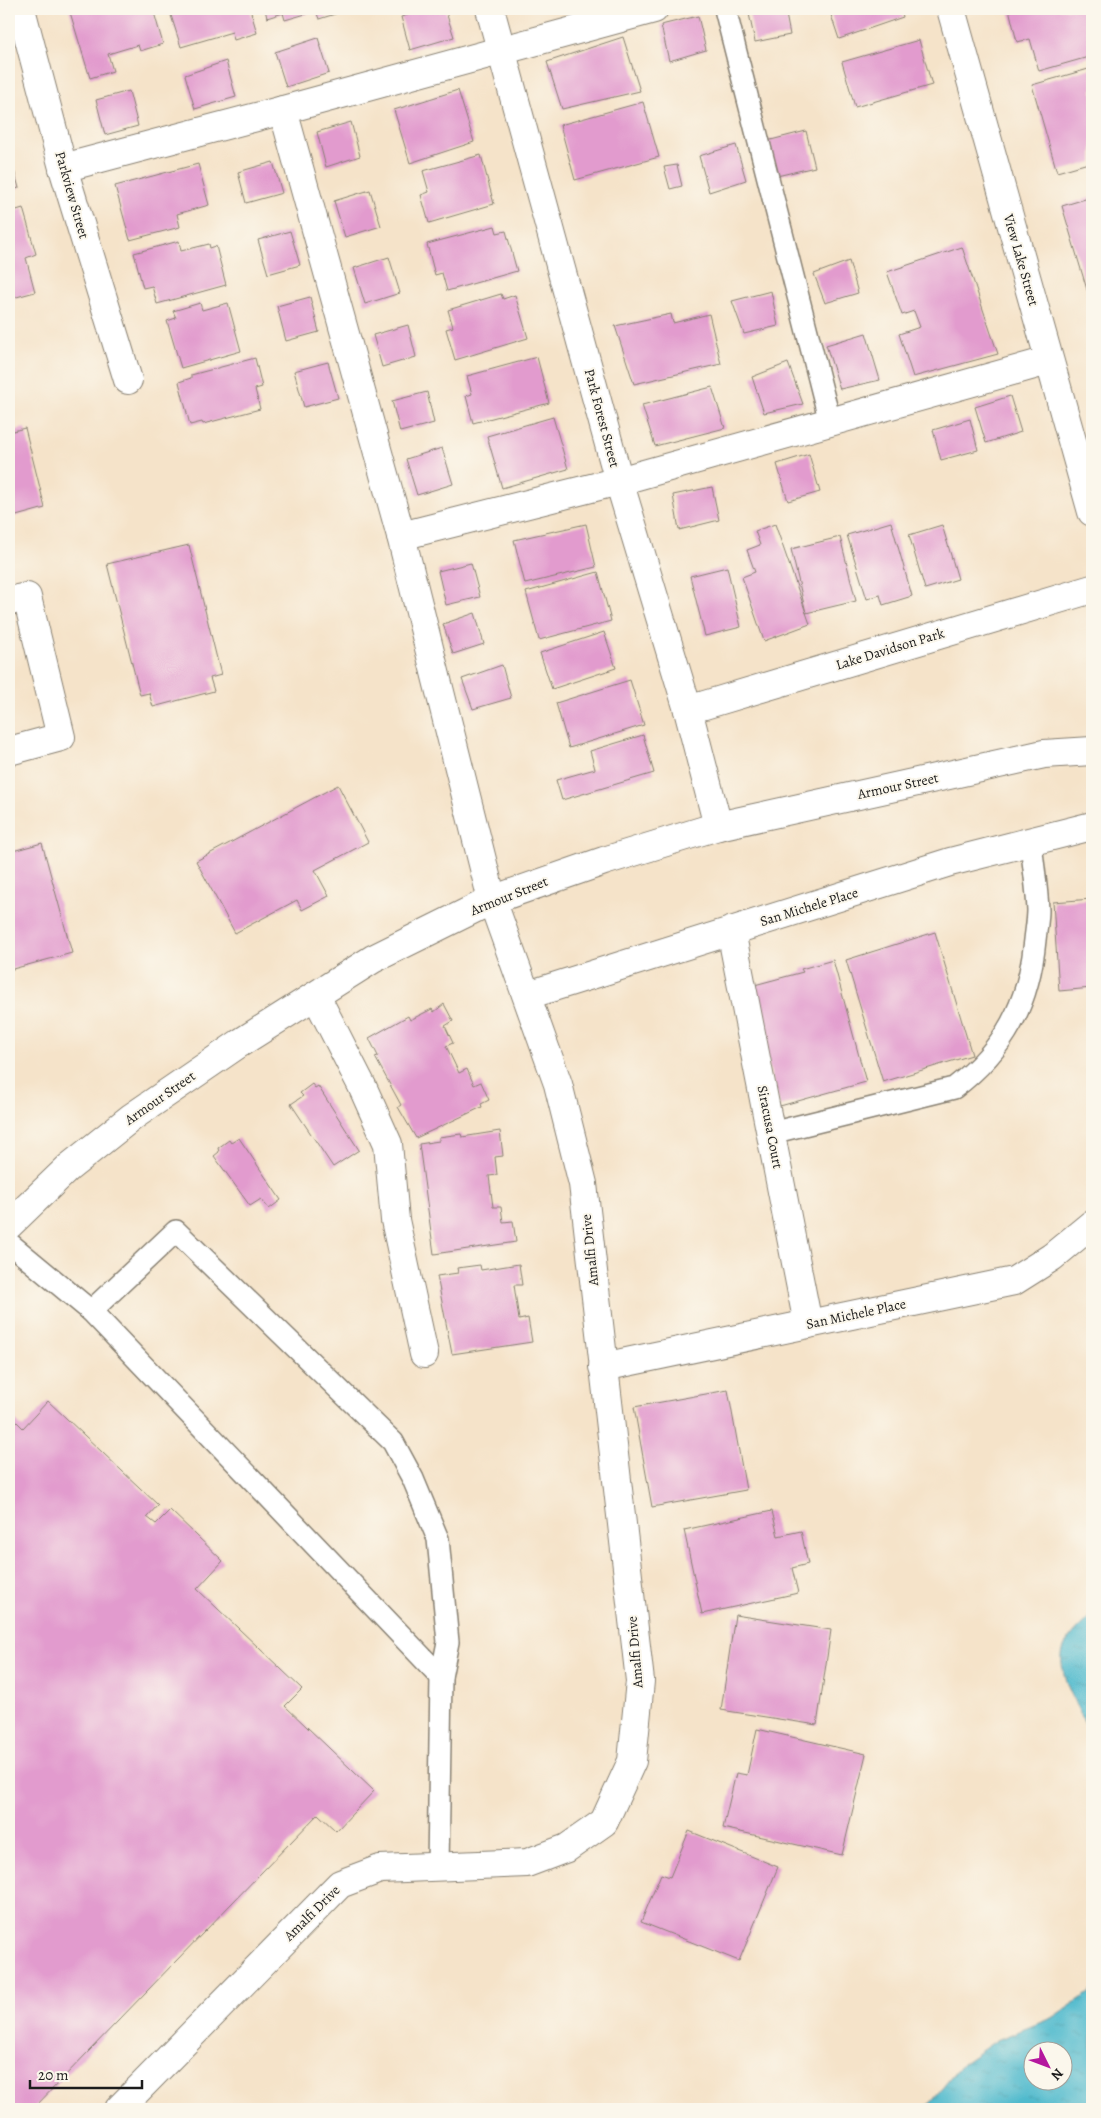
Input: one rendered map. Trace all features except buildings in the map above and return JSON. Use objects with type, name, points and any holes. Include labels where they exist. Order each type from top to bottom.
[{"type":"street","name":"Parkview Street","points":[[21,9],[63,168],[128,380]]},
{"type":"street","name":"Park Forest Street","points":[[490,9],[619,481],[688,710],[718,826]]},
{"type":"street","points":[[63,168],[654,9]]},
{"type":"street","name":"View Lake Street","points":[[951,9],[1048,361],[1092,512]]},
{"type":"street","name":"Amalfi Drive","points":[[119,2109],[340,1884],[380,1870],[527,1863],[567,1848],[604,1822],[632,1761],[640,1681],[583,1184],[558,1084],[528,995],[492,900],[401,536],[283,110]]},
{"type":"street","points":[[401,536],[619,481],[1048,361]]},
{"type":"street","name":"Lake Davidson Park","points":[[688,710],[1092,589]]},
{"type":"street","points":[[9,602],[28,597],[61,737],[9,751]]},
{"type":"street","name":"Armour Street","points":[[9,1225],[68,1168],[132,1117],[240,1043],[374,959],[492,900],[604,861],[718,826],[1044,754],[1092,751]]},
{"type":"street","name":"San Michele Place","points":[[528,995],[950,862],[1092,826]]},
{"type":"street","name":"Siracusa Court","points":[[731,931],[808,1324]]},
{"type":"street","points":[[316,996],[362,1086],[388,1144],[395,1220],[424,1354]]},
{"type":"street","name":"San Michele Place","points":[[603,1367],[1014,1281],[1052,1257],[1092,1224]]},
{"type":"lane","points":[[726,9],[830,422]]},
{"type":"lane","points":[[771,1133],[954,1088],[974,1072],[995,1051],[1015,1018],[1032,972],[1038,911],[1031,842]]},
{"type":"lane","points":[[91,1312],[176,1231],[393,1442],[413,1479],[438,1539],[448,1642],[441,1677],[438,1867]]},
{"type":"lane","points":[[9,1243],[91,1312],[441,1677]]},
{"type":"water","points":[[1092,1615],[1092,1736],[1077,1708],[1068,1685],[1062,1664],[1062,1655],[1069,1638]]},
{"type":"water","points":[[1092,1991],[1092,2109],[925,2109],[962,2064],[997,2040],[1054,2017]]}]
